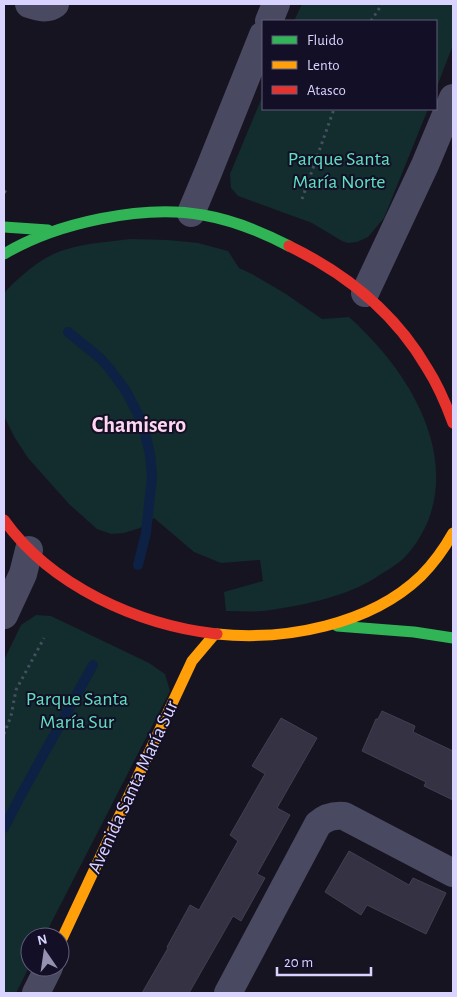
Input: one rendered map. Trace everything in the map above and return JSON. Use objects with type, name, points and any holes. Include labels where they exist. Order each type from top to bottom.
[{"type":"street","points":[[29,4],[46,8],[55,4]]},
{"type":"street","points":[[269,20],[276,4]]},
{"type":"street","points":[[190,213],[262,38]]},
{"type":"street","points":[[365,293],[425,165],[453,98]]},
{"type":"street","points":[[4,254],[29,240],[55,230],[92,220],[130,214],[190,213],[234,222],[271,237],[313,258],[365,293],[394,322],[415,348],[429,369],[453,423]]},
{"type":"street","points":[[4,227],[55,230]]},
{"type":"street","points":[[4,520],[29,550],[79,588],[124,610],[164,624],[214,635],[257,636],[291,632],[328,625],[359,615],[388,601],[424,574],[453,533]]},
{"type":"street","points":[[4,615],[23,574],[29,550]]},
{"type":"street","points":[[328,625],[414,632],[453,638]]},
{"type":"street","name":"Avenida Santa María Sur","points":[[67,927],[192,661],[214,635]]},
{"type":"street","points":[[228,993],[318,824],[324,819],[335,815],[344,816],[453,873]]},
{"type":"street","points":[[36,993],[44,977]]},
{"type":"path","points":[[372,20],[382,4]]},
{"type":"path","points":[[302,199],[334,110]]},
{"type":"path","points":[[4,734],[11,716],[16,690],[44,638]]},
{"type":"green space","points":[[302,4],[453,4],[453,45],[437,86],[437,20],[294,20]]},
{"type":"green space","name":"Parque Santa María Norte","points":[[262,97],[262,110],[428,110],[384,218],[368,237],[357,242],[348,243],[342,241],[312,223],[238,196],[231,188],[230,174]]},
{"type":"green space","points":[[130,239],[198,243],[228,251],[239,268],[286,294],[322,319],[349,317],[389,359],[406,383],[420,409],[430,436],[436,464],[435,493],[428,521],[411,550],[401,560],[361,586],[334,596],[305,604],[263,611],[226,611],[224,592],[263,581],[260,560],[221,563],[194,552],[154,518],[140,528],[124,533],[111,534],[97,529],[69,504],[28,458],[4,416],[4,293],[31,268],[55,253],[80,246]]},
{"type":"green space","name":"Parque Santa María Sur","points":[[36,615],[51,616],[149,663],[165,674],[170,691],[49,927],[20,927],[20,977],[24,977],[16,993],[4,993],[4,660],[21,625]]},
{"type":"building","points":[[382,711],[415,726],[413,732],[453,751],[453,800],[424,786],[426,782],[362,751],[376,719],[378,719]]},
{"type":"building","points":[[281,718],[317,738],[277,808],[290,815],[257,874],[265,878],[241,921],[233,916],[189,993],[142,993],[190,905],[199,910],[238,841],[230,835],[265,774],[252,766]]},
{"type":"building","points":[[349,851],[409,885],[413,878],[446,893],[426,934],[367,905],[361,915],[325,892]]},
{"type":"waterway","points":[[68,332],[100,358],[109,368],[126,391],[142,422],[150,454],[152,477],[146,533],[138,565]]},
{"type":"waterway","points":[[4,828],[93,665]]},
{"type":"traffic: fast","points":[[4,254],[49,233],[74,225],[127,214],[154,212],[179,212],[214,217],[247,227],[289,246]]},
{"type":"traffic: fast","points":[[4,227],[48,230]]},
{"type":"traffic: fast","points":[[337,626],[414,632],[453,638]]},
{"type":"traffic: slow","points":[[217,634],[243,636],[298,632],[352,618],[377,607],[400,593],[421,576],[438,556],[453,533]]},
{"type":"traffic: slow","points":[[67,927],[192,661],[214,635]]},
{"type":"traffic: jam","points":[[289,246],[349,282],[384,312],[414,348],[427,368],[442,395],[453,423]]},
{"type":"traffic: jam","points":[[4,520],[23,543],[46,564],[71,583],[99,598],[157,622],[217,634]]},
{"type":"district","name":"Chamisero","points":[[139,425]]}]
